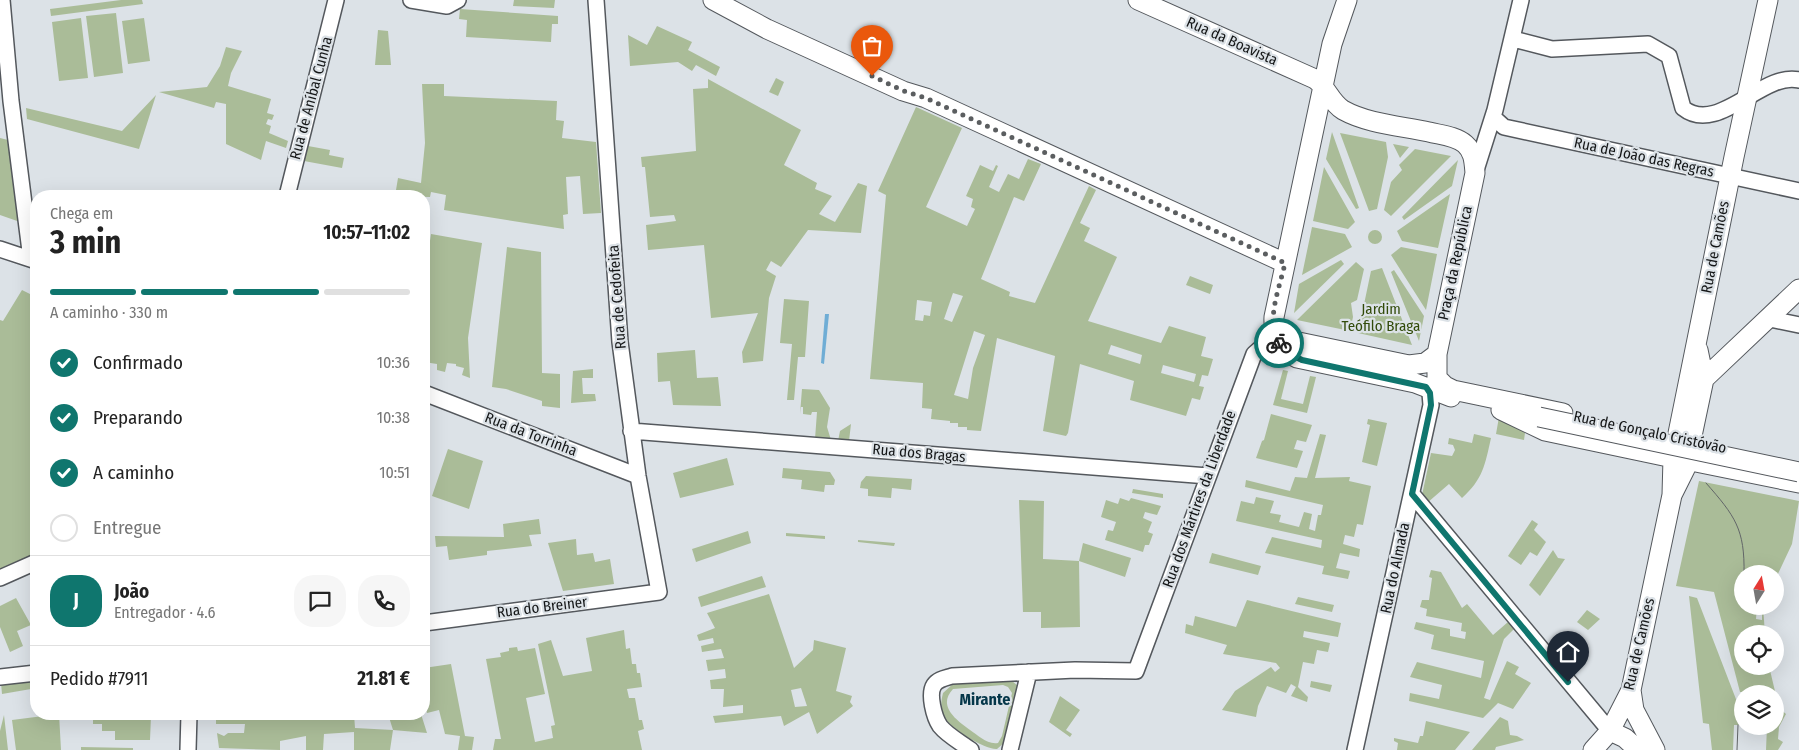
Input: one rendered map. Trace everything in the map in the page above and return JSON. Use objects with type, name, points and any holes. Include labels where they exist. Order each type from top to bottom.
[{"type":"main road","points":[[713,0],[767,28],[904,91],[926,98],[1285,263]]},
{"type":"main road","name":"Rua da Boavista","points":[[1138,0],[1294,68],[1315,79],[1323,86]]},
{"type":"main road","points":[[1323,86],[1332,44],[1347,0]]},
{"type":"main road","name":"Rua de Camões","points":[[1593,750],[1610,731],[1631,690],[1684,439],[1697,338],[1768,0]]},
{"type":"main road","points":[[1294,68],[1314,62],[1332,44]]},
{"type":"main road","name":"Praça da República","points":[[1277,340],[1274,329],[1274,317],[1323,86]]},
{"type":"main road","name":"Praça da República","points":[[1323,86],[1330,98],[1343,110],[1376,121],[1460,141],[1470,149],[1473,155],[1475,173],[1431,380]]},
{"type":"main road","name":"Praça da República","points":[[1311,144],[1319,127],[1327,119],[1342,117],[1376,121]]},
{"type":"main road","points":[[1704,379],[1770,319],[1799,289]]},
{"type":"main road","points":[[1697,338],[1715,352],[1734,353]]},
{"type":"main road","points":[[1697,338],[1704,379]]},
{"type":"main road","points":[[1277,340],[1289,340],[1409,364],[1425,363],[1437,354]]},
{"type":"main road","points":[[1277,340],[1288,353],[1296,358],[1431,380]]},
{"type":"main road","name":"Rua de Camões","points":[[1684,439],[1704,379]]},
{"type":"main road","name":"Rua de Gonçalo Cristóvão","points":[[1431,380],[1448,396],[1632,428],[1799,463]]},
{"type":"main road","name":"Rua de Gonçalo Cristóvão","points":[[1501,406],[1539,417],[1799,472]]},
{"type":"main road","name":"Rua de Gonçalo Cristóvão","points":[[1501,406],[1544,431],[1799,483]]},
{"type":"main road","points":[[1627,448],[1638,443],[1640,436],[1632,428]]},
{"type":"main road","points":[[1730,469],[1725,461],[1726,455],[1734,450]]},
{"type":"main road","points":[[1631,690],[1634,710],[1655,750]]},
{"type":"main road","points":[[1610,731],[1625,738],[1638,750]]},
{"type":"street","points":[[2,0],[11,101],[30,237]]},
{"type":"street","name":"Rua de Aníbal Cunha","points":[[288,190],[336,0]]},
{"type":"street","points":[[410,0],[447,6],[458,0]]},
{"type":"street","name":"Rua de Cedofeita","points":[[596,0],[620,342],[638,476],[659,592]]},
{"type":"street","name":"Praça da República","points":[[1475,173],[1493,117],[1522,0]]},
{"type":"street","points":[[1513,40],[1552,49],[1648,44],[1669,56],[1683,108],[1696,115],[1707,114],[1746,98],[1780,79],[1791,78],[1799,80]]},
{"type":"street","name":"Rua de João das Regras","points":[[1493,117],[1504,127],[1799,191]]},
{"type":"street","points":[[0,249],[30,259]]},
{"type":"street","points":[[1770,319],[1799,325]]},
{"type":"street","name":"Rua dos Mártires da Liberdade","points":[[1029,672],[1136,670],[1254,354],[1262,347],[1277,340]]},
{"type":"street","name":"Rua do Almada","points":[[1355,750],[1431,405],[1431,380]]},
{"type":"street","name":"Rua da Torrinha","points":[[430,395],[638,476]]},
{"type":"street","name":"Rua dos Bragas","points":[[631,431],[1208,476]]},
{"type":"street","points":[[1412,494],[1610,731]]},
{"type":"street","points":[[0,578],[30,565]]},
{"type":"street","name":"Rua do Breiner","points":[[430,622],[659,592]]},
{"type":"street","points":[[971,750],[940,726],[932,701],[935,684],[952,676],[1029,672],[1010,750]]},
{"type":"street","points":[[0,678],[30,674]]},
{"type":"street","points":[[188,750],[189,720]]},
{"type":"green space","points":[[121,0],[142,0],[143,4],[51,16],[50,9]]},
{"type":"green space","points":[[514,0],[555,0],[554,8],[513,6]]},
{"type":"green space","points":[[460,9],[558,16],[558,24],[552,24],[551,42],[466,37],[467,20],[459,19]]},
{"type":"green space","points":[[116,13],[123,73],[94,77],[86,16]]},
{"type":"green space","points":[[81,18],[88,78],[59,81],[52,22]]},
{"type":"green space","points":[[144,18],[150,61],[128,64],[122,21]]},
{"type":"green space","points":[[657,26],[692,42],[688,50],[720,67],[716,76],[696,65],[692,71],[678,62],[630,66],[628,35],[647,45]]},
{"type":"green space","points":[[378,30],[388,31],[391,65],[375,65]]},
{"type":"green space","points":[[226,47],[242,51],[231,73],[228,86],[271,99],[267,113],[274,115],[272,120],[268,119],[266,124],[271,126],[269,133],[288,141],[286,148],[266,141],[261,160],[226,144],[226,104],[216,102],[214,108],[159,92],[207,87],[220,66]]},
{"type":"green space","points":[[776,78],[784,82],[778,96],[769,92]]},
{"type":"green space","points":[[708,79],[801,130],[784,165],[817,183],[815,189],[832,196],[819,214],[835,222],[858,183],[867,186],[861,233],[808,230],[781,267],[771,261],[766,270],[776,276],[769,298],[763,361],[743,363],[742,352],[758,313],[711,318],[704,245],[648,250],[646,225],[676,221],[674,215],[650,217],[645,167],[642,167],[641,157],[696,151],[693,89],[708,88]]},
{"type":"green space","points":[[422,84],[444,84],[444,96],[557,101],[556,120],[564,121],[562,138],[596,142],[601,213],[583,214],[580,176],[566,177],[568,214],[563,215],[564,229],[444,210],[446,195],[431,192],[430,197],[430,190],[396,190],[398,178],[421,183],[425,143]]},
{"type":"green space","points":[[156,95],[139,149],[27,119],[26,108],[122,131]]},
{"type":"green space","points":[[916,107],[962,128],[926,207],[967,226],[975,209],[971,207],[973,199],[966,196],[980,165],[993,171],[996,165],[998,166],[989,187],[999,192],[1008,174],[1019,179],[1028,159],[1041,164],[1024,201],[1014,197],[981,279],[1010,292],[1009,296],[1035,303],[1089,186],[1096,190],[1080,223],[1090,228],[1084,241],[1117,257],[1088,321],[1161,343],[1169,326],[1206,337],[1201,356],[1213,359],[1208,376],[1202,375],[1199,386],[1204,387],[1200,400],[1192,398],[1186,416],[1130,400],[1134,381],[1080,364],[1068,433],[1066,436],[1043,431],[1055,356],[997,338],[981,431],[967,430],[967,427],[958,427],[958,423],[950,423],[950,421],[931,419],[932,409],[922,408],[923,383],[870,379],[886,195],[878,191]],"holes":[[[953,293],[963,296],[952,322],[944,319]],[[917,300],[932,302],[930,316],[924,315],[923,321],[915,320]],[[974,331],[985,335],[973,368],[968,399],[954,395]],[[1111,345],[1142,355],[1140,364],[1108,354]],[[1163,365],[1196,374],[1194,382],[1161,373]]]},
{"type":"green space","points":[[1332,132],[1359,208],[1356,209],[1326,159]]},
{"type":"green space","points":[[1340,133],[1386,142],[1388,157],[1377,209],[1369,211]]},
{"type":"green space","points":[[0,138],[12,141],[20,222],[0,215]]},
{"type":"green space","points":[[1393,144],[1409,147],[1400,158]]},
{"type":"green space","points":[[308,146],[330,150],[329,155],[344,158],[342,168],[304,161]]},
{"type":"green space","points":[[1415,149],[1451,156],[1391,216],[1384,210],[1391,182],[1402,170],[1399,165]]},
{"type":"green space","points":[[1458,160],[1452,186],[1404,220],[1402,217]]},
{"type":"green space","points":[[1324,167],[1355,222],[1348,229],[1313,221]]},
{"type":"green space","points":[[1450,194],[1438,248],[1402,241],[1397,231]]},
{"type":"green space","points":[[1312,227],[1345,234],[1352,247],[1302,275]]},
{"type":"green space","points":[[1372,230],[1378,230],[1382,237],[1378,244],[1372,244],[1368,240],[1368,234]]},
{"type":"green space","points":[[431,234],[482,243],[468,338],[470,378],[462,375],[464,368],[456,366],[456,364],[447,363],[445,372],[437,370],[437,364],[430,363]]},
{"type":"green space","points":[[507,247],[541,252],[542,373],[560,374],[560,408],[542,406],[542,401],[506,389],[492,387]]},
{"type":"green space","points":[[1401,247],[1437,254],[1426,310],[1391,255]]},
{"type":"green space","points":[[1341,260],[1344,264],[1294,313],[1299,284]]},
{"type":"green space","points":[[1356,262],[1364,269],[1357,300],[1351,303],[1353,317],[1350,331],[1297,320]]},
{"type":"green space","name":"Jardim Teófilo Braga","points":[[1382,268],[1412,345],[1358,333],[1371,271]]},
{"type":"green space","points":[[1394,270],[1424,316],[1419,341],[1391,272]]},
{"type":"green space","points":[[1190,276],[1213,285],[1210,294],[1186,285]]},
{"type":"green space","points":[[22,290],[30,294],[30,557],[0,570],[0,320],[3,321]]},
{"type":"green space","points":[[784,299],[809,301],[805,357],[798,357],[794,400],[787,400],[792,344],[780,343]]},
{"type":"green space","points":[[695,350],[697,378],[718,377],[721,406],[673,405],[670,381],[658,382],[657,353]]},
{"type":"green space","points":[[593,369],[593,378],[582,378],[583,394],[595,394],[596,401],[571,403],[573,371]]},
{"type":"green space","points":[[1283,370],[1288,371],[1281,399],[1303,404],[1310,376],[1316,377],[1307,413],[1273,405]]},
{"type":"green space","points":[[802,389],[819,390],[830,408],[827,427],[831,440],[815,439],[817,412],[812,412],[811,415],[803,414],[803,407],[801,407],[800,414]]},
{"type":"green space","points":[[1271,414],[1312,425],[1306,442],[1297,440],[1294,449],[1303,451],[1297,468],[1256,458],[1264,440]]},
{"type":"green space","points":[[1499,417],[1525,433],[1524,440],[1496,434]]},
{"type":"green space","points":[[1368,419],[1387,423],[1377,466],[1362,462],[1370,425],[1367,424]]},
{"type":"green space","points":[[851,424],[849,441],[838,441],[840,431]]},
{"type":"green space","points":[[1320,434],[1326,435],[1315,478],[1350,477],[1349,481],[1371,486],[1363,525],[1357,524],[1354,537],[1345,535],[1343,544],[1360,549],[1359,557],[1340,553],[1336,568],[1350,571],[1348,579],[1322,574],[1324,566],[1265,553],[1272,537],[1321,548],[1322,540],[1236,521],[1241,501],[1254,504],[1256,497],[1274,501],[1270,513],[1281,515],[1279,522],[1299,527],[1304,512],[1312,514],[1309,529],[1315,531],[1318,515],[1321,515],[1323,505],[1245,487],[1246,480],[1290,491],[1295,477],[1307,478]]},
{"type":"green space","points":[[1474,434],[1491,438],[1485,464],[1475,484],[1462,498],[1449,484],[1427,503],[1422,495],[1431,453],[1452,456],[1455,450],[1453,445],[1448,444],[1449,438],[1472,443]]},
{"type":"green space","points":[[448,449],[483,461],[469,509],[432,496]]},
{"type":"green space","points":[[727,458],[734,485],[680,498],[673,473]]},
{"type":"green space","points":[[783,468],[830,472],[835,480],[834,485],[825,485],[824,492],[801,489],[802,480],[782,478]]},
{"type":"green space","points":[[866,476],[912,479],[911,490],[892,488],[891,498],[868,496],[868,489],[860,488],[861,482]]},
{"type":"green space","points":[[1699,481],[1799,501],[1792,544],[1782,565],[1734,565],[1734,615],[1756,615],[1756,619],[1762,620],[1762,615],[1764,615],[1764,625],[1734,625],[1734,669],[1714,592],[1676,586]]},
{"type":"green space","points":[[1133,489],[1163,494],[1163,498],[1132,493]]},
{"type":"green space","points":[[1120,498],[1129,501],[1131,498],[1161,506],[1157,515],[1145,512],[1143,518],[1152,522],[1148,532],[1153,534],[1149,545],[1145,545],[1143,552],[1105,540],[1108,530],[1113,531],[1116,522],[1101,517],[1106,500],[1118,504]]},
{"type":"green space","points":[[1019,500],[1044,501],[1043,559],[1079,561],[1080,627],[1041,628],[1041,612],[1023,612]]},
{"type":"green space","points":[[539,519],[541,534],[529,535],[532,546],[487,551],[487,555],[449,560],[447,546],[436,547],[435,536],[504,537],[503,524]]},
{"type":"green space","points":[[1532,520],[1538,524],[1534,530],[1546,542],[1537,556],[1530,552],[1521,565],[1508,556]]},
{"type":"green space","points":[[748,531],[751,543],[696,562],[692,549]]},
{"type":"green space","points":[[786,533],[825,536],[825,539],[786,536]]},
{"type":"green space","points":[[576,539],[577,555],[593,553],[595,562],[610,559],[614,584],[563,591],[548,543]]},
{"type":"green space","points":[[858,540],[895,543],[894,546],[858,542]]},
{"type":"green space","points":[[1083,543],[1131,558],[1125,577],[1079,561]]},
{"type":"green space","points":[[1553,550],[1558,558],[1565,559],[1540,596],[1529,585]]},
{"type":"green space","points":[[1212,553],[1261,566],[1258,575],[1209,563]]},
{"type":"green space","points":[[1431,570],[1441,572],[1462,608],[1467,604],[1493,635],[1508,622],[1514,629],[1504,639],[1484,698],[1490,700],[1507,661],[1519,667],[1515,674],[1531,683],[1513,709],[1498,703],[1483,718],[1409,701],[1410,693],[1439,699],[1442,685],[1410,677],[1417,662],[1481,678],[1484,661],[1431,649],[1434,635],[1414,629],[1416,622],[1450,629],[1450,636],[1465,639],[1466,632],[1461,631],[1462,623],[1426,616],[1427,609],[1420,607],[1422,600],[1429,600],[1432,578],[1429,577]]},
{"type":"green space","points":[[762,576],[766,587],[701,607],[698,597]]},
{"type":"green space","points":[[769,594],[794,668],[813,650],[814,640],[846,648],[836,691],[852,696],[850,702],[853,706],[817,734],[809,712],[784,726],[781,716],[715,723],[713,716],[743,713],[743,705],[723,707],[724,689],[711,689],[710,680],[726,678],[725,669],[708,671],[706,660],[724,658],[721,649],[702,652],[701,646],[714,643],[713,638],[699,641],[697,635],[715,628],[707,613]],"holes":[[[801,688],[807,706],[795,707],[791,690]]]},
{"type":"green space","points":[[1689,596],[1697,598],[1734,694],[1733,750],[1712,750],[1709,724],[1703,723]]},
{"type":"green space","points":[[1298,597],[1334,605],[1332,612],[1295,604]]},
{"type":"green space","points":[[16,598],[30,623],[30,625],[17,631],[23,646],[10,652],[0,627],[0,606]]},
{"type":"green space","points":[[1247,600],[1341,623],[1338,637],[1304,631],[1303,637],[1330,643],[1328,652],[1317,650],[1314,664],[1303,662],[1298,687],[1308,697],[1307,702],[1291,696],[1296,687],[1291,684],[1286,693],[1267,686],[1258,706],[1256,717],[1222,710],[1235,691],[1271,667],[1275,672],[1280,668],[1276,663],[1223,654],[1227,645],[1185,633],[1186,624],[1193,626],[1195,616],[1236,627]]},
{"type":"green space","points":[[1587,610],[1600,619],[1588,630],[1577,622]]},
{"type":"green space","points":[[624,630],[626,649],[630,648],[632,664],[636,664],[637,673],[640,673],[642,687],[627,689],[629,698],[635,698],[639,720],[642,720],[644,729],[638,731],[642,750],[493,750],[495,739],[501,739],[486,659],[501,657],[500,653],[509,651],[509,648],[517,647],[518,651],[535,648],[545,694],[526,698],[535,742],[553,738],[551,726],[555,725],[538,644],[551,640],[563,676],[592,671],[586,638]]},
{"type":"green space","points":[[451,664],[465,736],[474,737],[472,750],[458,750],[460,736],[445,734],[439,710],[430,712],[430,667]]},
{"type":"green space","points":[[1736,675],[1771,675],[1774,685],[1738,685]]},
{"type":"green space","points":[[30,679],[30,689],[2,694],[1,683]]},
{"type":"green space","points":[[1005,680],[1012,681],[1018,686],[1005,742],[997,749],[984,746],[968,738],[953,727],[944,717],[941,705],[943,693],[954,683]],"holes":[[[1003,685],[1008,687],[1012,693],[1002,736],[998,743],[990,743],[979,737],[954,717],[948,707],[947,701],[953,689]]]},
{"type":"green space","points":[[1311,681],[1332,685],[1330,692],[1310,687]]},
{"type":"green space","points":[[1060,696],[1080,710],[1066,730],[1072,734],[1070,737],[1049,722]]},
{"type":"green space","points":[[4,715],[8,750],[0,750],[0,731]]},
{"type":"green space","points":[[1500,717],[1508,721],[1510,735],[1524,740],[1496,747],[1495,750],[1472,750]]},
{"type":"green space","points":[[30,718],[30,720],[59,720],[61,750],[16,750],[12,720]]},
{"type":"green space","points":[[93,720],[151,720],[150,740],[115,740],[115,731],[102,731],[102,724],[93,724]]},
{"type":"green space","points":[[216,720],[354,720],[355,728],[393,730],[390,750],[354,750],[354,732],[324,734],[323,750],[306,750],[306,736],[280,741],[280,750],[219,748],[217,733],[224,736],[228,733],[244,733],[245,724],[216,724]]},
{"type":"green space","points":[[390,720],[423,720],[427,733],[393,730]]},
{"type":"green space","points":[[1426,721],[1470,732],[1455,750],[1397,750],[1398,743],[1394,741],[1394,738],[1418,743],[1420,736],[1423,736]]},
{"type":"green space","points":[[1767,735],[1778,735],[1778,739],[1783,742],[1778,750],[1766,750]]},
{"type":"green space","points":[[81,747],[133,748],[133,750],[81,750]]},
{"type":"water","points":[[825,314],[829,314],[824,364],[821,363]]},
{"type":"tram line","points":[[1706,483],[1731,514],[1736,524],[1743,545],[1744,565]]},
{"type":"tram line","points":[[1737,750],[1738,735]]},
{"type":"way so far","points":[[872,76],[904,91],[926,98],[1285,263],[1274,317],[1274,329],[1279,343]]},
{"type":"district","name":"Mirante","points":[[985,699]]},
{"type":"route","points":[[1279,343],[1288,353],[1302,360],[1415,383],[1426,387],[1430,393],[1431,405],[1412,494],[1568,682]]}]
